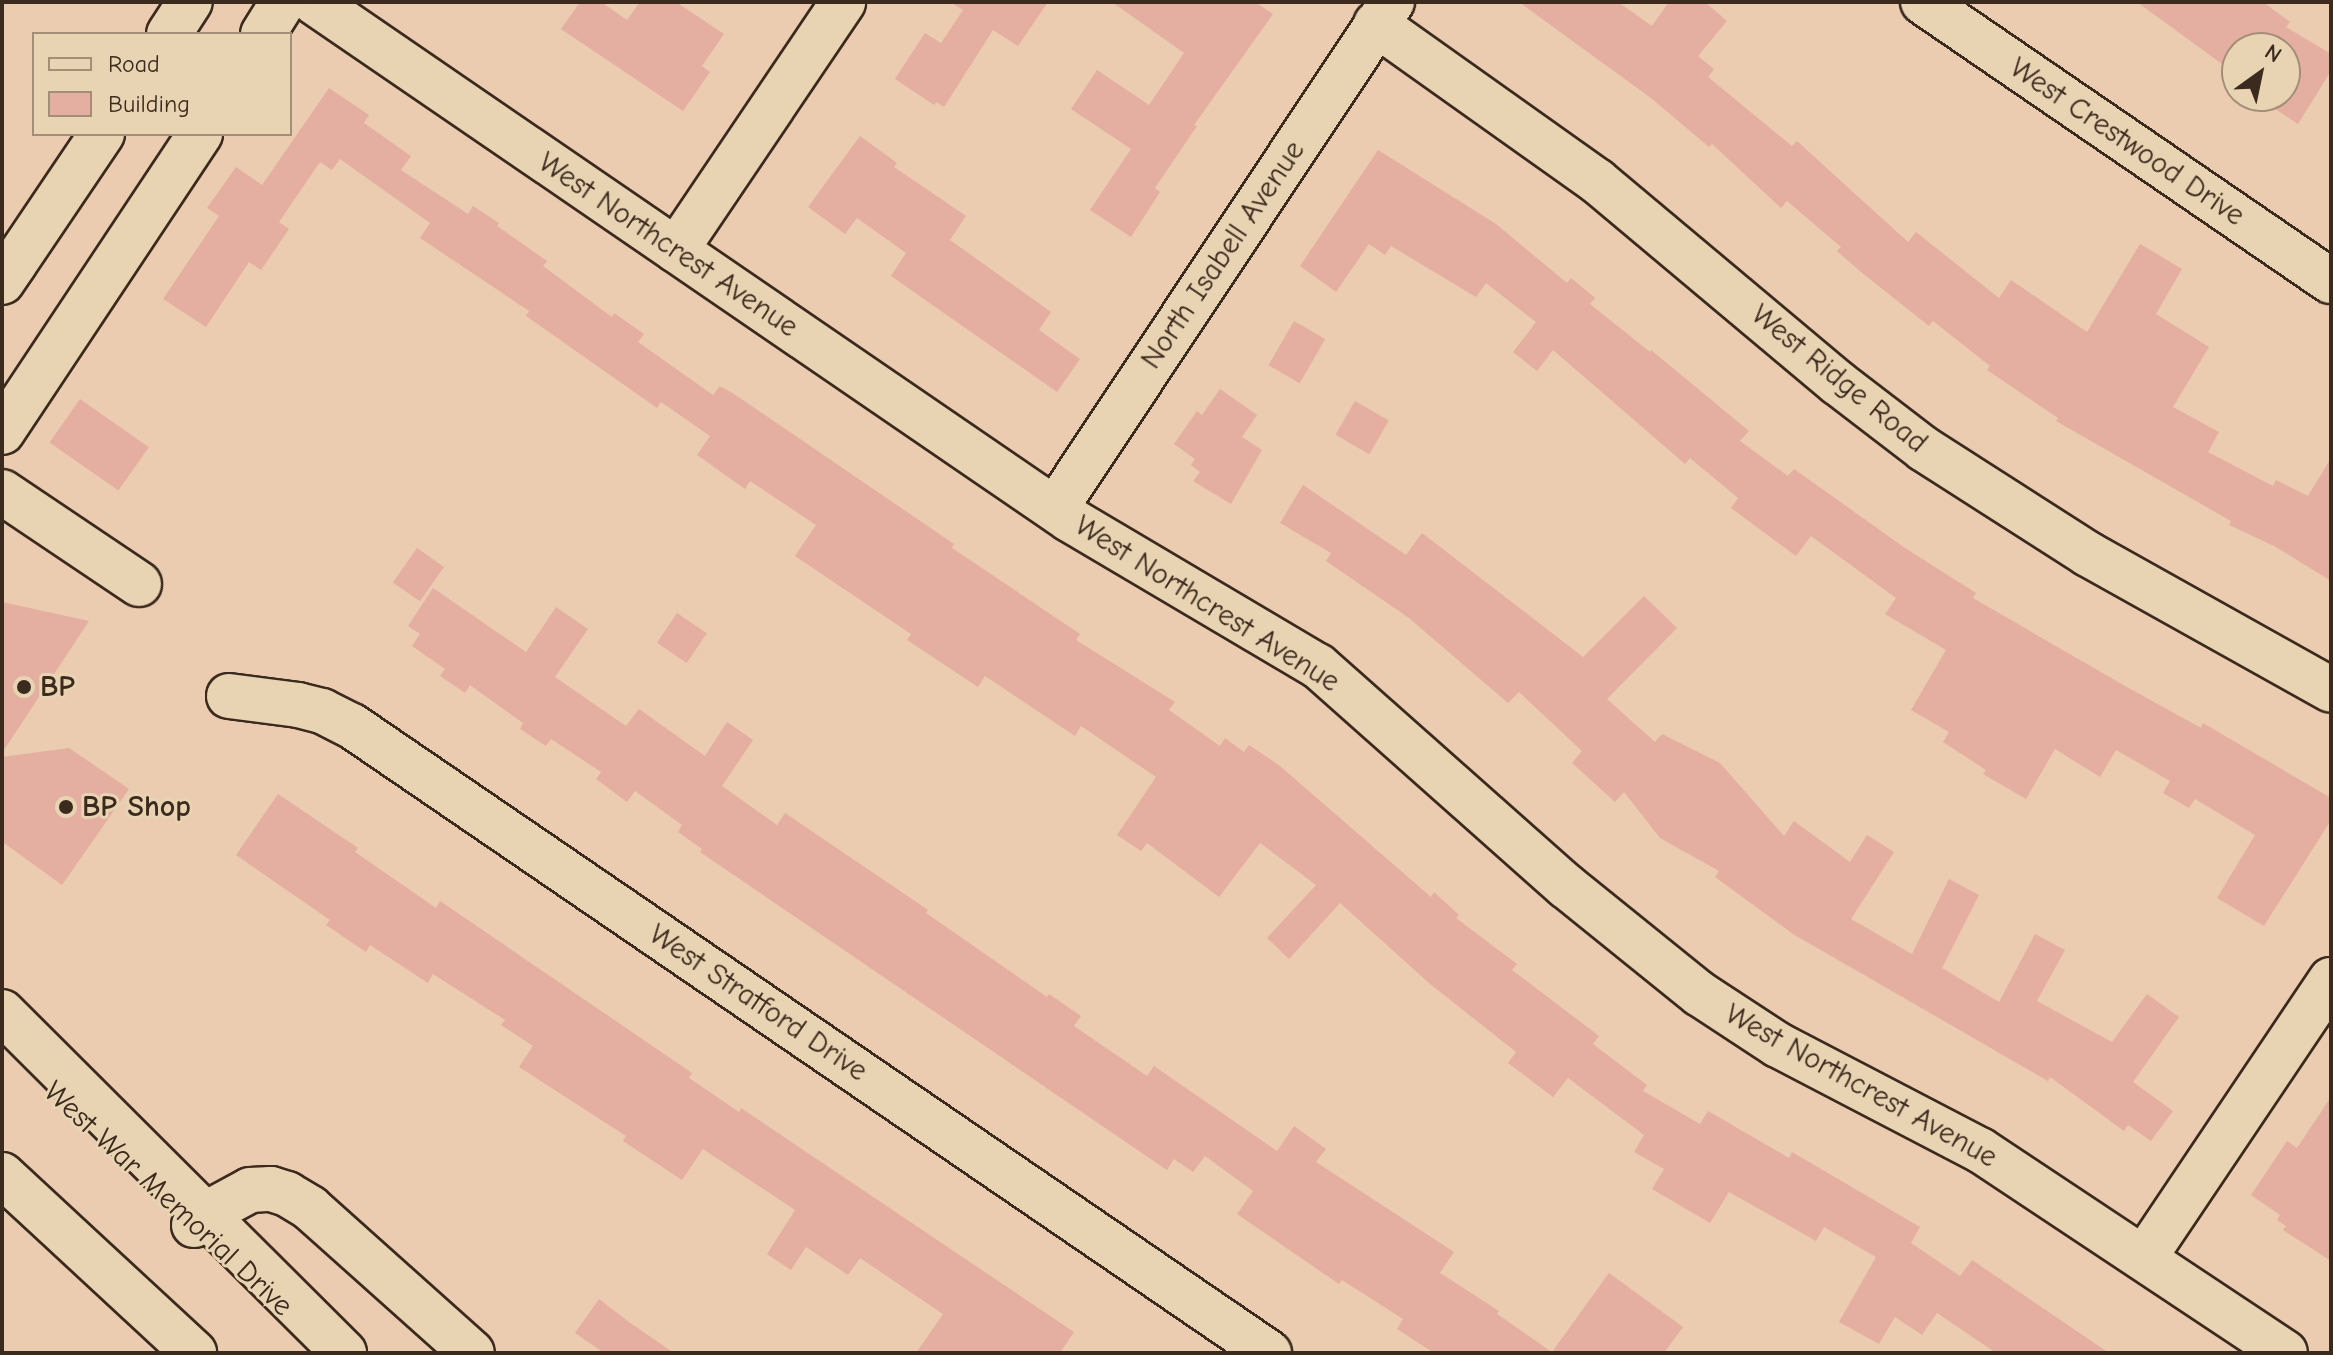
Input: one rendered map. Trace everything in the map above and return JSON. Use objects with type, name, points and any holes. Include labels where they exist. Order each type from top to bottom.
[{"type":"main road","points":[[170,32],[190,2]]},
{"type":"main road","points":[[264,32],[283,2]]},
{"type":"main road","name":"West Northcrest Avenue","points":[[314,2],[1055,509],[1318,666],[1566,886],[1700,994],[1778,1045],[1980,1150],[2285,1353]]},
{"type":"main road","points":[[676,250],[843,2]]},
{"type":"main road","name":"West Crestwood Drive","points":[[1923,2],[2331,281]]},
{"type":"main road","name":"North Isabell Avenue","points":[[1055,509],[1384,13]]},
{"type":"main road","name":"West Ridge Road","points":[[1384,13],[1597,181],[1838,383],[1924,449],[2088,554],[2331,690]]},
{"type":"main road","points":[[6,275],[101,136]]},
{"type":"main road","points":[[2,432],[199,136]]},
{"type":"main road","points":[[2,492],[139,584]]},
{"type":"main road","name":"West Stratford Drive","points":[[229,696],[298,705],[322,711],[352,726],[1269,1353]]},
{"type":"main road","points":[[2144,1258],[2331,980]]},
{"type":"main road","points":[[2,1012],[199,1221],[344,1353]]},
{"type":"main road","name":"West War Memorial Drive","points":[[2,1042],[199,1221],[337,1353]]},
{"type":"main road","points":[[2,1175],[194,1353]]},
{"type":"main road","points":[[199,1221],[250,1190],[271,1189],[287,1194],[310,1208],[472,1353]]},
{"type":"building","points":[[580,2],[601,2],[627,20],[640,2],[676,2],[724,34],[702,66],[710,72],[683,111],[561,29]]},
{"type":"building","points":[[950,2],[1048,2],[1018,46],[993,30],[944,107],[936,102],[934,105],[895,79],[925,33],[941,43],[963,10]]},
{"type":"building","points":[[1112,2],[1255,2],[1273,14],[1194,125],[1197,126],[1155,188],[1160,192],[1131,237],[1090,210],[1131,149],[1071,109],[1097,70],[1149,105],[1184,53]]},
{"type":"building","points":[[1519,2],[1618,2],[1652,26],[1669,2],[1705,2],[1727,21],[1698,56],[1714,69],[1708,77],[1792,146],[1797,141],[1908,242],[1916,232],[1999,298],[2011,280],[2087,332],[2140,244],[2182,269],[2156,314],[2209,347],[2173,407],[2219,432],[2208,452],[2273,486],[2276,480],[2308,496],[2331,458],[2331,581],[2274,546],[2229,525],[2231,521],[2056,421],[2058,418],[1987,370],[1990,366],[1933,321],[1929,326],[1861,272],[1837,251],[1841,247],[1787,201],[1781,208],[1712,144],[1709,147],[1651,98]]},
{"type":"building","points":[[2137,2],[2263,2],[2290,22],[2286,27],[2294,32],[2221,32],[2221,63]]},
{"type":"building","points":[[2301,36],[2331,54],[2331,71],[2298,124],[2280,112],[2301,112]]},
{"type":"building","points":[[329,88],[369,115],[364,123],[411,156],[401,170],[468,214],[473,206],[499,223],[497,226],[547,261],[543,266],[612,317],[614,313],[644,334],[638,342],[713,395],[720,386],[734,394],[954,544],[952,548],[1080,634],[1076,640],[1175,702],[1169,710],[1220,746],[1225,738],[1244,752],[1249,745],[1280,766],[1431,897],[1434,892],[1459,915],[1456,918],[1517,964],[1512,970],[1599,1036],[1593,1044],[1647,1085],[1643,1091],[1700,1124],[1708,1111],[1789,1158],[1792,1152],[1920,1227],[1911,1243],[1960,1276],[1972,1260],[2109,1353],[1996,1353],[1937,1313],[1922,1335],[1895,1317],[1879,1344],[1839,1322],[1876,1257],[1824,1227],[1816,1241],[1729,1192],[1710,1223],[1652,1189],[1664,1169],[1634,1152],[1644,1135],[1568,1078],[1553,1097],[1508,1063],[1516,1052],[1429,983],[1340,903],[1289,959],[1267,938],[1316,885],[1260,843],[1219,897],[1147,843],[1141,851],[1117,835],[1156,777],[1081,726],[1075,736],[985,676],[978,687],[907,640],[911,634],[795,556],[816,525],[750,481],[745,489],[697,455],[710,436],[661,402],[657,408],[526,316],[529,311],[420,238],[430,223],[340,159],[332,170],[320,162],[279,222],[289,229],[261,270],[249,262],[206,327],[163,299],[219,216],[207,208],[236,167],[262,185]]},
{"type":"building","points":[[860,136],[897,163],[894,167],[966,216],[950,240],[1051,312],[1039,330],[1080,359],[1057,392],[891,276],[906,253],[857,218],[845,234],[808,207]]},
{"type":"building","points":[[1378,150],[1496,224],[1567,283],[1571,278],[1595,298],[1590,304],[1749,431],[1740,441],[1788,476],[1794,469],[1905,548],[1976,593],[1973,598],[2201,728],[2203,723],[2331,798],[2331,820],[2264,926],[2217,898],[2255,835],[2195,799],[2189,808],[2163,793],[2170,781],[2116,750],[2100,777],[2055,749],[2026,799],[1983,774],[1986,770],[1943,742],[1949,732],[1911,710],[1946,650],[1885,614],[1896,598],[1811,536],[1796,556],[1731,508],[1738,498],[1690,458],[1685,464],[1553,350],[1537,371],[1513,352],[1536,322],[1486,283],[1476,297],[1391,246],[1385,255],[1369,244],[1336,292],[1300,266]]},
{"type":"building","points":[[1294,321],[1325,339],[1300,383],[1268,365]]},
{"type":"building","points":[[1220,389],[1257,415],[1242,437],[1262,450],[1231,504],[1193,481],[1200,472],[1191,465],[1195,459],[1174,444],[1197,411],[1202,415]]},
{"type":"building","points":[[80,399],[149,447],[118,491],[50,442]]},
{"type":"building","points":[[1355,401],[1389,420],[1369,454],[1336,435]]},
{"type":"building","points":[[1303,485],[1406,555],[1422,533],[1583,657],[1644,596],[1677,628],[1607,699],[1655,742],[1662,734],[1720,763],[1784,836],[1794,821],[1850,862],[1867,835],[1894,852],[1851,919],[1912,954],[1949,879],[1979,895],[1942,968],[1999,1002],[2035,934],[2065,950],[2037,1001],[2112,1042],[2147,994],[2179,1017],[2133,1082],[2173,1111],[2151,1141],[2128,1125],[2124,1131],[2050,1077],[2048,1081],[1793,934],[1715,877],[1719,871],[1660,838],[1624,792],[1615,802],[1572,763],[1582,751],[1519,692],[1508,703],[1409,618],[1326,561],[1331,553],[1280,523]]},
{"type":"building","points":[[417,548],[444,567],[420,601],[393,582]]},
{"type":"building","points":[[433,588],[526,652],[556,607],[588,629],[555,677],[626,726],[639,709],[705,756],[727,722],[753,740],[722,786],[777,825],[785,813],[928,910],[926,913],[1047,997],[1049,994],[1081,1016],[1074,1026],[1147,1076],[1154,1066],[1277,1151],[1294,1126],[1326,1149],[1316,1162],[1454,1252],[1440,1273],[1499,1311],[1497,1314],[1552,1352],[1609,1273],[1683,1327],[1664,1353],[1434,1353],[1397,1329],[1403,1319],[1342,1280],[1339,1284],[1237,1214],[1253,1191],[1205,1156],[1193,1172],[1174,1159],[1167,1170],[700,852],[702,849],[678,832],[682,825],[635,791],[627,802],[596,779],[601,772],[551,739],[546,746],[520,729],[523,723],[470,685],[465,693],[440,676],[445,669],[412,646],[420,634],[408,626]]},
{"type":"building","name":"BP","points":[[2,602],[89,621],[2,753]]},
{"type":"building","points":[[677,613],[707,633],[687,663],[657,643]]},
{"type":"building","name":"BP Shop","points":[[69,748],[129,789],[62,885],[4,843],[2,757]]},
{"type":"building","points":[[278,794],[358,848],[355,852],[436,908],[440,901],[692,1073],[689,1078],[739,1112],[741,1108],[1074,1332],[1060,1353],[916,1353],[943,1314],[860,1258],[848,1275],[806,1247],[791,1270],[767,1254],[795,1210],[703,1149],[682,1180],[623,1141],[626,1136],[519,1067],[533,1046],[501,1025],[505,1020],[433,974],[428,983],[370,945],[366,952],[326,925],[330,920],[236,855]]},
{"type":"building","points":[[2331,1097],[2331,1261],[2283,1230],[2286,1226],[2277,1220],[2280,1215],[2251,1195],[2287,1141],[2297,1148]]},
{"type":"building","points":[[599,1299],[674,1353],[604,1353],[575,1333]]},
{"type":"place","name":"BP","points":[[24,687]]},
{"type":"place","name":"BP Shop","points":[[66,807]]}]
